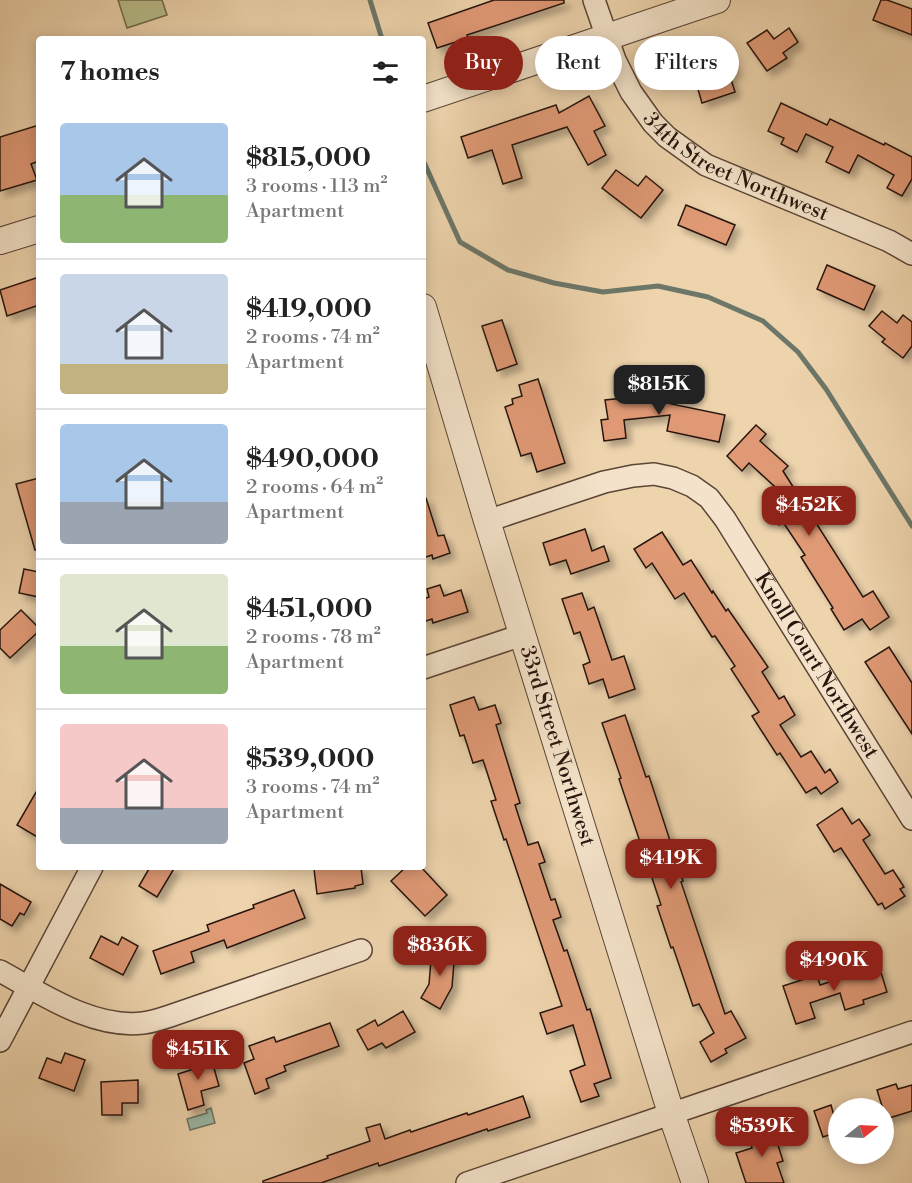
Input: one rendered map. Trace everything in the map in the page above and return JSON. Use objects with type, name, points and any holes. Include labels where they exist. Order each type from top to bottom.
[{"type":"street","name":"34th Street Northwest","points":[[594,0],[605,36]]},
{"type":"street","points":[[612,36],[717,0]]},
{"type":"street","points":[[426,98],[535,62]]},
{"type":"street","name":"34th Street Northwest","points":[[622,76],[653,123],[706,165],[889,241],[912,254]]},
{"type":"street","points":[[0,241],[36,230]]},
{"type":"street","name":"33rd Street Northwest","points":[[426,317],[487,521],[694,1183]]},
{"type":"street","name":"Knoll Court Northwest","points":[[487,521],[604,482],[633,476],[654,474],[673,478],[692,486],[709,498],[725,519],[912,819]]},
{"type":"street","points":[[426,667],[522,634]]},
{"type":"street","points":[[0,1041],[90,870]]},
{"type":"street","points":[[0,972],[88,1016],[115,1022],[142,1023],[170,1016],[361,950]]},
{"type":"street","points":[[468,1183],[912,1032]]},
{"type":"green space","points":[[118,0],[162,0],[167,15],[127,28]]},
{"type":"shaded area","points":[[211,1108],[215,1123],[190,1130],[187,1119],[207,1113],[206,1110]]},
{"type":"building","points":[[494,0],[564,0],[564,3],[467,36],[444,36],[444,46],[437,48],[428,23]]},
{"type":"building","points":[[881,0],[912,9],[912,35],[873,20]]},
{"type":"building","points":[[789,28],[798,42],[783,53],[787,58],[767,71],[747,43],[767,30],[774,39]]},
{"type":"building","points":[[698,90],[734,90],[735,92],[702,103]]},
{"type":"building","points":[[589,96],[605,126],[594,131],[606,155],[588,165],[567,127],[512,145],[522,178],[503,184],[492,150],[468,158],[461,137],[556,105],[559,113]]},
{"type":"building","points":[[781,103],[827,125],[830,119],[912,157],[912,179],[902,196],[887,188],[894,175],[858,155],[849,173],[826,162],[833,147],[806,134],[797,152],[781,144],[784,138],[768,131]]},
{"type":"building","points":[[36,126],[36,162],[31,164],[36,180],[0,191],[0,137]]},
{"type":"building","points":[[616,170],[638,186],[646,176],[663,190],[641,218],[602,188]]},
{"type":"building","points":[[686,205],[735,225],[726,245],[678,225]]},
{"type":"building","points":[[827,265],[875,286],[864,310],[817,289]]},
{"type":"building","points":[[36,278],[36,306],[7,316],[0,290]]},
{"type":"building","points":[[882,311],[897,323],[903,315],[912,322],[912,346],[903,358],[882,342],[885,339],[869,326]]},
{"type":"building","points":[[502,320],[517,364],[497,371],[482,326]]},
{"type":"building","points":[[538,379],[565,463],[537,472],[531,453],[521,456],[505,407],[513,404],[512,399],[522,396],[519,385]]},
{"type":"building","points":[[651,385],[652,400],[725,415],[719,442],[667,431],[670,415],[624,420],[626,438],[604,441],[601,420],[608,419],[605,400],[624,398],[623,388]]},
{"type":"building","points":[[756,425],[766,434],[760,441],[788,466],[783,471],[863,597],[873,591],[889,617],[870,630],[862,619],[844,630],[801,557],[805,555],[783,522],[779,525],[768,508],[786,497],[749,463],[742,471],[727,456]]},
{"type":"building","points":[[36,479],[36,550],[35,550],[16,484]]},
{"type":"building","points":[[426,498],[438,536],[444,535],[450,553],[433,559],[432,555],[426,557]]},
{"type":"building","points":[[585,529],[592,551],[604,546],[609,561],[571,574],[566,560],[550,565],[543,543]]},
{"type":"building","points":[[662,532],[683,565],[691,560],[712,593],[713,591],[726,611],[728,609],[768,667],[762,672],[779,699],[784,696],[795,715],[780,725],[801,757],[811,751],[825,773],[830,769],[838,782],[821,794],[816,787],[806,793],[780,753],[777,755],[752,716],[759,712],[731,669],[735,666],[715,636],[712,637],[684,593],[675,599],[652,563],[646,568],[634,549]]},
{"type":"building","points":[[24,569],[36,571],[36,596],[19,593]]},
{"type":"building","points":[[440,585],[444,596],[461,590],[468,612],[433,623],[432,619],[426,621],[426,598],[429,597],[427,589]]},
{"type":"building","points":[[582,593],[588,610],[594,607],[612,660],[624,656],[635,689],[609,698],[603,679],[589,684],[583,665],[590,662],[580,632],[574,634],[562,599]]},
{"type":"building","points":[[21,610],[36,625],[36,634],[10,658],[0,648],[0,630]]},
{"type":"building","points":[[889,647],[912,683],[912,734],[865,662]]},
{"type":"building","points":[[474,697],[479,710],[495,705],[501,723],[496,725],[520,803],[515,805],[528,845],[538,842],[545,862],[539,864],[551,900],[555,899],[561,917],[553,920],[564,951],[567,950],[587,1010],[590,1009],[611,1078],[594,1084],[599,1096],[581,1102],[570,1071],[585,1065],[573,1025],[547,1034],[540,1013],[562,1006],[491,801],[496,800],[483,760],[473,763],[464,735],[460,736],[450,705]]},
{"type":"building","points":[[625,715],[646,777],[649,776],[725,1014],[731,1011],[746,1038],[725,1049],[727,1053],[711,1062],[700,1042],[714,1033],[699,1004],[693,1006],[673,947],[671,948],[657,906],[661,905],[602,723]]},
{"type":"building","points":[[36,792],[36,836],[17,825]]},
{"type":"building","points":[[842,808],[852,824],[859,819],[870,835],[863,840],[885,874],[893,870],[904,887],[900,889],[905,896],[885,909],[882,903],[878,905],[841,848],[834,852],[817,825]]},
{"type":"building","points":[[148,870],[173,870],[157,897],[139,886]]},
{"type":"building","points":[[314,870],[361,870],[363,884],[355,888],[317,894]]},
{"type":"building","points":[[403,870],[424,870],[447,895],[425,916],[391,881]]},
{"type":"building","points":[[0,884],[31,902],[24,915],[20,913],[12,926],[0,919]]},
{"type":"building","points":[[294,890],[305,918],[227,948],[224,940],[191,952],[194,962],[161,974],[153,951],[209,931],[207,925]]},
{"type":"building","points":[[101,936],[118,945],[122,937],[138,946],[123,975],[90,958]]},
{"type":"building","points":[[432,948],[455,950],[452,987],[440,1009],[421,998],[429,984]]},
{"type":"building","points":[[879,966],[887,992],[863,1000],[864,1004],[845,1010],[840,993],[810,1003],[815,1018],[796,1024],[783,986],[817,975],[820,985]]},
{"type":"building","points":[[403,1011],[415,1032],[386,1048],[382,1043],[368,1050],[357,1030],[375,1020],[378,1026]]},
{"type":"building","points":[[330,1023],[339,1046],[284,1066],[286,1071],[266,1079],[269,1088],[255,1094],[244,1063],[254,1059],[249,1046],[274,1037],[276,1042]]},
{"type":"building","points":[[65,1053],[85,1060],[74,1091],[39,1078],[47,1058],[61,1063]]},
{"type":"building","points":[[210,1054],[219,1086],[201,1091],[204,1105],[188,1110],[178,1074],[197,1068],[194,1059]]},
{"type":"building","points":[[138,1080],[138,1103],[122,1103],[122,1115],[102,1115],[101,1082]]},
{"type":"building","points":[[896,1084],[898,1089],[912,1085],[912,1111],[894,1117],[894,1098],[879,1098],[877,1090]]},
{"type":"building","points":[[523,1096],[530,1117],[488,1131],[487,1129],[379,1166],[378,1163],[321,1183],[263,1183],[263,1181],[370,1141],[366,1128],[380,1124],[385,1139]]},
{"type":"building","points":[[828,1106],[828,1135],[823,1137],[814,1111]]},
{"type":"building","points":[[772,1126],[783,1161],[777,1163],[784,1183],[746,1183],[736,1153],[752,1148],[748,1134]]},
{"type":"waterway","points":[[370,0],[381,36]]},
{"type":"waterway","points":[[426,167],[460,242],[508,270],[554,283],[603,292],[658,286],[708,297],[763,321],[798,352],[826,389],[912,526]]}]
